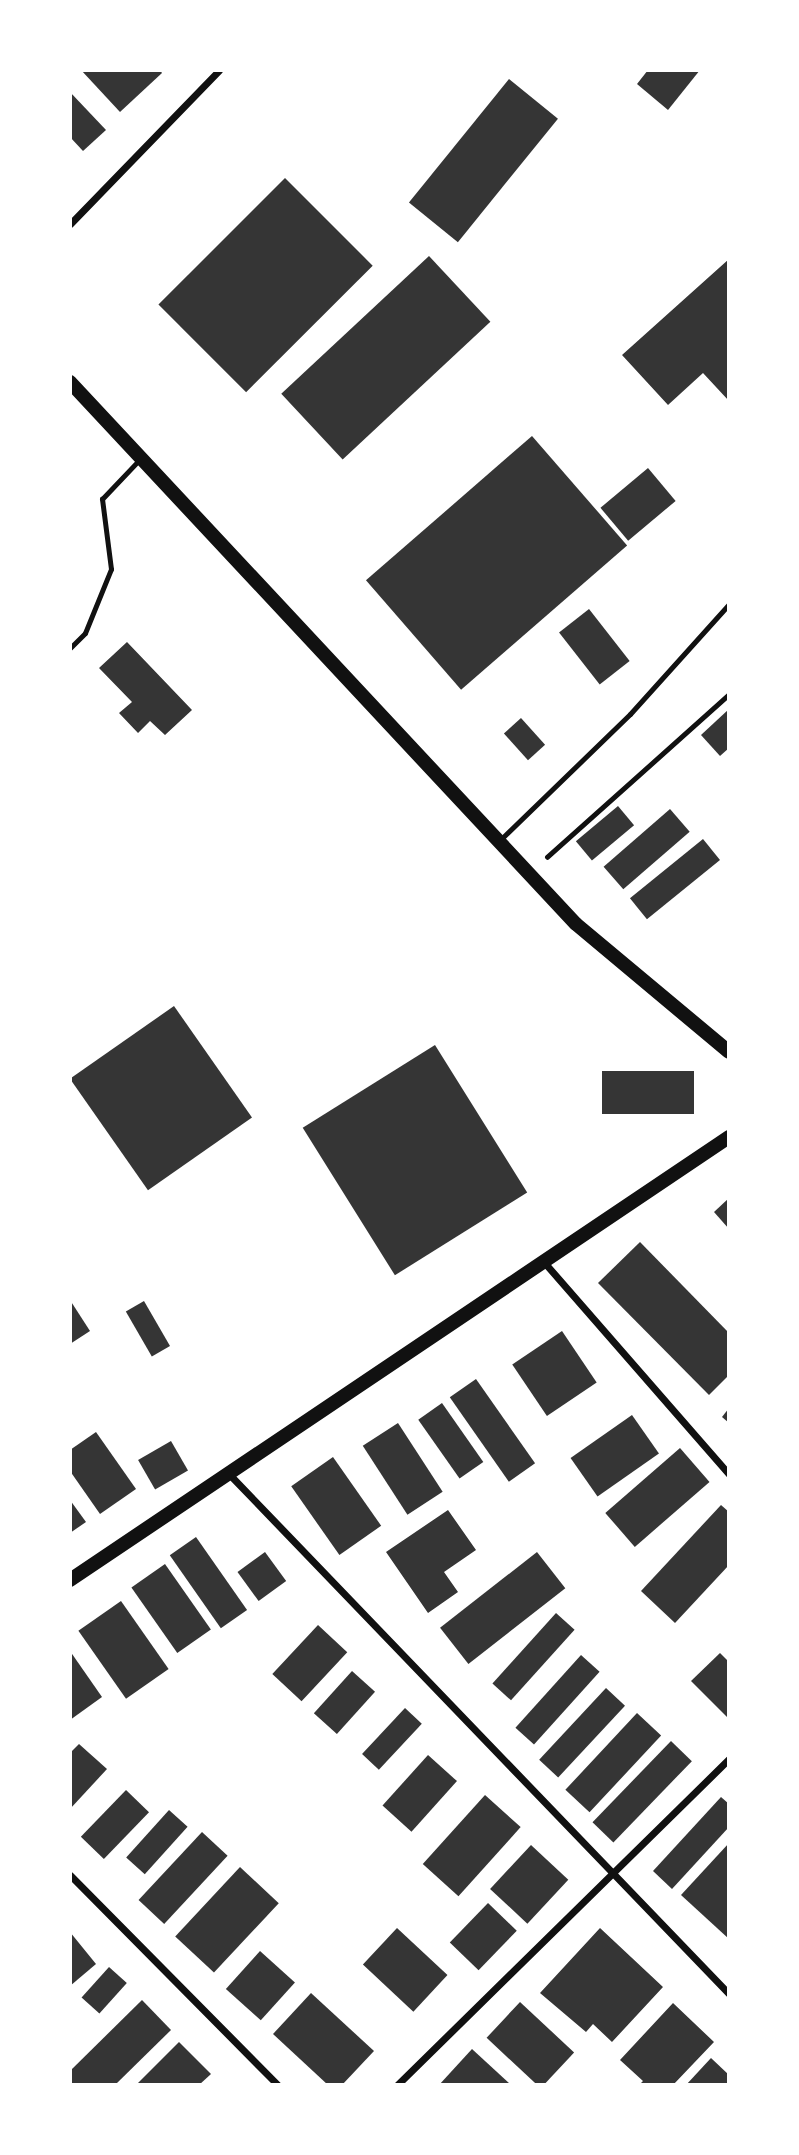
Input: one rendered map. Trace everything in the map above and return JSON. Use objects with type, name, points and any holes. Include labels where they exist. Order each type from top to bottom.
[{"type":"main road","points":[[70,382],[576,924],[729,1052]]},
{"type":"main road","points":[[70,1580],[729,1137]]},
{"type":"street","points":[[70,224],[219,70]]},
{"type":"street","points":[[542,1261],[729,1474]]},
{"type":"street","points":[[228,1474],[729,1994]]},
{"type":"street","points":[[397,2085],[729,1759]]},
{"type":"street","points":[[70,1875],[278,2085]]},
{"type":"lane","points":[[70,648],[85,633],[111,569],[102,499],[142,457]]},
{"type":"lane","points":[[497,842],[630,714],[729,604]]},
{"type":"path","points":[[528,874],[729,694]]},
{"type":"building","points":[[81,70],[160,70],[162,73],[120,112]]},
{"type":"building","points":[[648,70],[700,70],[668,110],[637,84]]},
{"type":"building","points":[[509,79],[558,119],[458,242],[409,203]]},
{"type":"building","points":[[70,92],[106,130],[83,151],[70,137]]},
{"type":"building","points":[[285,178],[373,266],[246,392],[158,305]]},
{"type":"building","points":[[429,256],[490,322],[343,460],[281,394]]},
{"type":"building","points":[[729,259],[729,401],[703,373],[668,405],[622,355]]},
{"type":"building","points":[[532,436],[627,545],[461,690],[366,580]]},
{"type":"building","points":[[648,468],[676,501],[628,541],[601,508]]},
{"type":"building","points":[[589,609],[630,661],[600,684],[559,632]]},
{"type":"building","points":[[127,642],[192,710],[165,735],[150,721],[138,733],[119,713],[132,702],[99,668]]},
{"type":"building","points":[[729,709],[729,748],[720,756],[701,735]]},
{"type":"building","points":[[521,718],[545,745],[528,760],[504,733]]},
{"type":"building","points":[[618,806],[634,825],[592,861],[576,841]]},
{"type":"building","points":[[670,809],[690,832],[623,889],[604,867]]},
{"type":"building","points":[[703,839],[720,860],[647,919],[630,898]]},
{"type":"building","points":[[174,1006],[252,1117],[148,1190],[70,1079]]},
{"type":"building","points":[[435,1045],[527,1193],[395,1275],[303,1128]]},
{"type":"building","points":[[602,1071],[694,1071],[694,1114],[602,1114]]},
{"type":"building","points":[[729,1198],[729,1229],[714,1212]]},
{"type":"building","points":[[640,1242],[729,1333],[729,1375],[709,1395],[598,1283]]},
{"type":"building","points":[[70,1300],[90,1331],[70,1344]]},
{"type":"building","points":[[144,1301],[170,1346],[152,1357],[126,1312]]},
{"type":"building","points":[[562,1331],[597,1382],[547,1416],[512,1365]]},
{"type":"building","points":[[476,1379],[535,1463],[509,1482],[450,1397]]},
{"type":"building","points":[[442,1403],[483,1462],[460,1479],[418,1420]]},
{"type":"building","points":[[729,1408],[729,1423],[722,1417]]},
{"type":"building","points":[[632,1415],[659,1454],[598,1497],[571,1458]]},
{"type":"building","points":[[398,1423],[443,1492],[407,1515],[363,1446]]},
{"type":"building","points":[[96,1432],[136,1489],[100,1514],[70,1471],[70,1450]]},
{"type":"building","points":[[171,1441],[188,1470],[155,1489],[138,1460]]},
{"type":"building","points":[[680,1448],[710,1482],[635,1547],[605,1513]]},
{"type":"building","points":[[333,1457],[381,1526],[339,1555],[291,1486]]},
{"type":"building","points":[[70,1500],[86,1522],[70,1533]]},
{"type":"building","points":[[721,1505],[729,1512],[729,1565],[675,1623],[641,1591]]},
{"type":"building","points":[[448,1510],[476,1550],[444,1572],[458,1592],[428,1613],[386,1552]]},
{"type":"building","points":[[196,1537],[247,1610],[221,1628],[170,1555]]},
{"type":"building","points":[[265,1552],[286,1581],[259,1601],[237,1572]]},
{"type":"building","points":[[537,1552],[565,1588],[468,1664],[440,1628]]},
{"type":"building","points":[[165,1564],[211,1630],[177,1653],[131,1588]]},
{"type":"building","points":[[121,1601],[169,1669],[126,1699],[78,1631]]},
{"type":"building","points":[[556,1613],[575,1630],[511,1700],[492,1684]]},
{"type":"building","points":[[318,1625],[347,1652],[302,1701],[272,1674]]},
{"type":"building","points":[[70,1651],[102,1697],[70,1720]]},
{"type":"building","points":[[720,1653],[729,1662],[729,1719],[691,1681]]},
{"type":"building","points":[[581,1655],[600,1672],[534,1745],[515,1728]]},
{"type":"building","points":[[352,1671],[375,1692],[337,1734],[314,1713]]},
{"type":"building","points":[[606,1688],[625,1706],[558,1777],[539,1760]]},
{"type":"building","points":[[405,1708],[422,1724],[379,1770],[362,1754]]},
{"type":"building","points":[[637,1713],[661,1736],[590,1812],[565,1790]]},
{"type":"building","points":[[671,1741],[692,1761],[613,1842],[593,1822]]},
{"type":"building","points":[[79,1744],[107,1769],[70,1809],[70,1753]]},
{"type":"building","points":[[428,1755],[457,1781],[411,1832],[382,1806]]},
{"type":"building","points":[[126,1790],[149,1812],[104,1859],[81,1837]]},
{"type":"building","points":[[485,1795],[521,1827],[458,1896],[423,1864]]},
{"type":"building","points":[[721,1797],[729,1804],[729,1827],[672,1889],[653,1871]]},
{"type":"building","points":[[169,1810],[188,1827],[145,1874],[126,1858]]},
{"type":"building","points":[[202,1832],[228,1856],[164,1924],[139,1900]]},
{"type":"building","points":[[729,1843],[729,1939],[681,1895]]},
{"type":"building","points":[[531,1845],[568,1880],[527,1924],[490,1889]]},
{"type":"building","points":[[240,1867],[279,1903],[214,1973],[175,1936]]},
{"type":"building","points":[[488,1903],[517,1931],[479,1970],[450,1943]]},
{"type":"building","points":[[397,1928],[447,1975],[413,2012],[363,1965]]},
{"type":"building","points":[[600,1928],[663,1987],[612,2042],[593,2024],[586,2032],[540,1993]]},
{"type":"building","points":[[70,1932],[96,1964],[70,1986]]},
{"type":"building","points":[[260,1951],[295,1982],[261,2020],[226,1989]]},
{"type":"building","points":[[109,1967],[127,1983],[99,2014],[82,1997]]},
{"type":"building","points":[[311,1993],[374,2051],[342,2085],[328,2085],[273,2034]]},
{"type":"building","points":[[142,2000],[171,2030],[115,2085],[70,2085],[70,2071]]},
{"type":"building","points":[[520,2002],[574,2052],[544,2085],[537,2085],[487,2038]]},
{"type":"building","points":[[673,2003],[714,2042],[673,2085],[639,2085],[643,2081],[620,2060]]},
{"type":"building","points":[[179,2042],[211,2074],[199,2085],[136,2085]]},
{"type":"building","points":[[472,2049],[511,2085],[439,2085]]},
{"type":"building","points":[[711,2058],[729,2075],[729,2085],[686,2085]]}]
